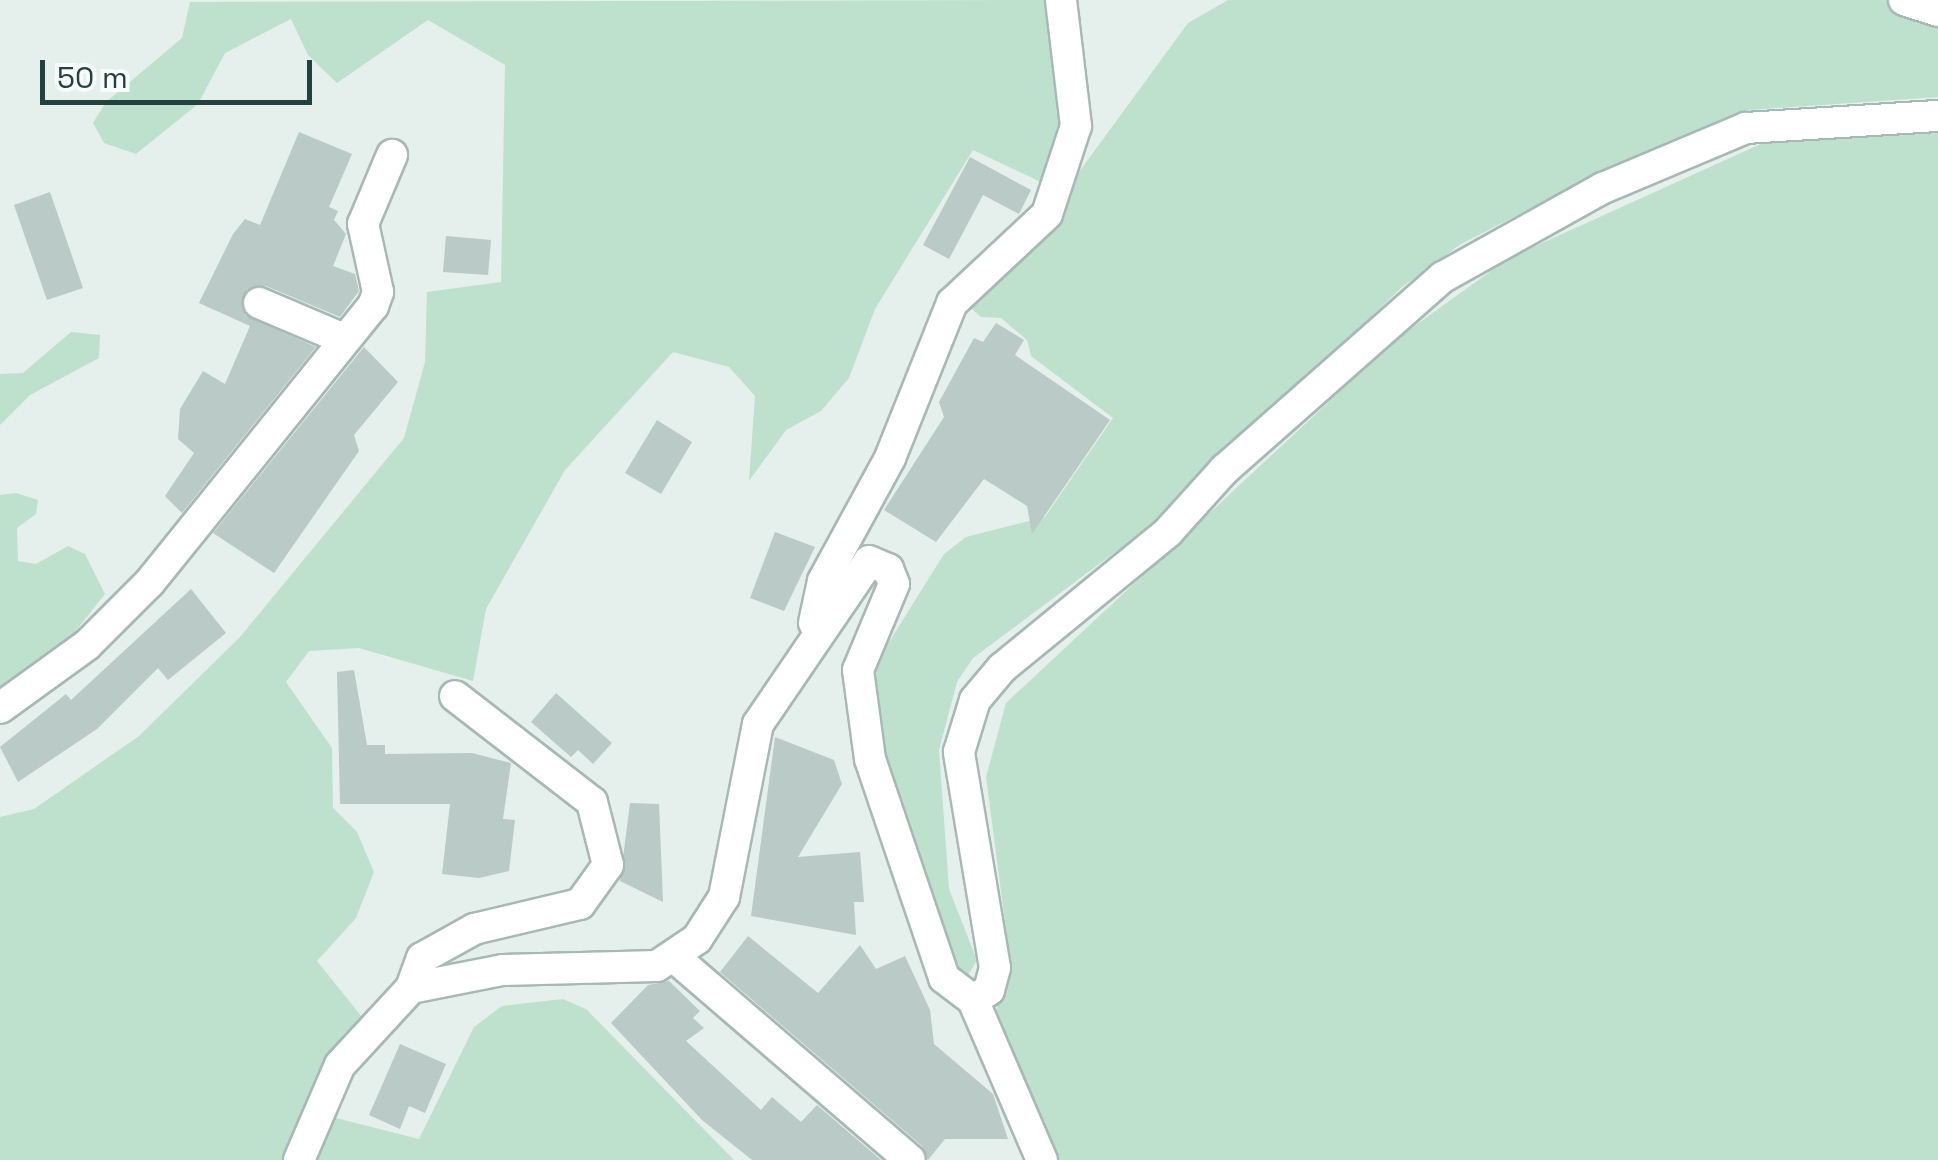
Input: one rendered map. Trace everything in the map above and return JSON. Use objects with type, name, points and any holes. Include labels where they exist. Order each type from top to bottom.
[{"type":"street","points":[[810,642],[824,581],[890,458],[952,303],[1046,214],[1076,126],[1061,0]]},
{"type":"street","points":[[1904,0],[1938,11]]},
{"type":"street","points":[[973,1000],[989,990],[995,968],[959,752],[975,700],[1002,668],[1168,532],[1225,469],[1443,276],[1602,188],[1746,128],[1938,116]]},
{"type":"street","points":[[0,708],[87,644],[150,582],[378,292],[362,224],[392,154]]},
{"type":"street","points":[[259,303],[344,340]]},
{"type":"street","points":[[410,988],[503,970],[621,970],[674,958],[724,898],[748,749],[810,642],[869,561],[888,569],[894,584],[858,670],[857,694],[917,914],[944,978],[973,1000],[1029,1114],[1042,1160]]},
{"type":"street","points":[[299,1160],[340,1065],[410,988],[422,958],[474,928],[580,904],[608,865],[592,802],[455,696]]},
{"type":"street","points":[[674,958],[910,1160]]},
{"type":"green space","points":[[1054,0],[1068,129],[1049,186],[973,150],[875,309],[849,378],[821,411],[786,430],[749,481],[755,396],[729,367],[673,352],[565,470],[486,609],[473,681],[359,648],[309,651],[286,682],[332,748],[333,808],[357,832],[374,872],[356,918],[317,961],[362,1017],[288,1160],[0,1160],[0,817],[34,809],[139,736],[240,637],[404,438],[425,362],[427,292],[501,282],[505,65],[428,20],[337,83],[308,55],[291,19],[225,53],[198,104],[136,154],[104,143],[93,123],[106,102],[182,38],[190,2]]},
{"type":"green space","points":[[1228,0],[1938,0],[1938,97],[1748,110],[1604,171],[1461,244],[1402,287],[1162,517],[973,658],[957,682],[939,750],[949,889],[977,960],[967,977],[958,973],[893,795],[871,671],[944,554],[966,537],[1045,517],[1113,418],[1031,356],[1027,340],[1001,318],[981,317],[964,302],[1068,187],[1188,23]]},
{"type":"green space","points":[[1938,133],[1938,1160],[1057,1160],[992,1025],[1010,960],[986,777],[1006,703],[1395,340],[1509,258],[1763,143]]},
{"type":"green space","points":[[71,332],[100,335],[99,358],[30,395],[0,425],[0,374],[23,373]]},
{"type":"green space","points":[[16,493],[38,500],[36,514],[17,528],[18,561],[36,564],[68,546],[85,554],[105,594],[59,652],[0,694],[0,495]]},
{"type":"green space","points":[[563,999],[586,1009],[734,1160],[310,1160],[328,1116],[419,1139],[474,1027],[502,1006]]},
{"type":"building","points":[[299,132],[352,154],[329,207],[338,211],[334,220],[346,234],[333,266],[355,274],[359,291],[340,317],[266,286],[247,289],[245,315],[316,347],[182,513],[165,496],[194,453],[178,439],[180,409],[203,371],[225,384],[250,326],[199,303],[233,234],[245,219],[260,225]]},
{"type":"building","points":[[970,157],[1031,190],[1019,214],[983,195],[949,259],[923,245]]},
{"type":"building","points":[[50,192],[83,288],[47,300],[14,205]]},
{"type":"building","points":[[446,236],[491,240],[488,275],[443,272]]},
{"type":"building","points":[[996,323],[1024,340],[1015,355],[1110,420],[1032,534],[1027,506],[984,479],[936,542],[884,510],[944,417],[939,402],[974,338],[983,342]]},
{"type":"building","points":[[364,347],[398,382],[354,435],[359,451],[274,573],[213,533]]},
{"type":"building","points":[[657,420],[692,442],[661,494],[625,473]]},
{"type":"building","points":[[775,532],[815,547],[784,611],[750,598]]},
{"type":"building","points":[[191,589],[226,633],[168,680],[158,668],[97,729],[18,782],[0,747],[66,694],[71,700]]},
{"type":"building","points":[[354,670],[367,745],[385,745],[385,754],[472,753],[511,763],[503,819],[515,820],[509,871],[479,878],[442,874],[450,804],[340,804],[337,672]]},
{"type":"building","points":[[556,693],[612,743],[593,764],[578,750],[571,757],[531,722]]},
{"type":"building","points":[[775,737],[834,760],[842,784],[798,857],[860,852],[864,902],[854,902],[856,935],[751,916]]},
{"type":"building","points":[[630,803],[659,804],[663,902],[620,881]]},
{"type":"building","points":[[748,936],[818,993],[860,945],[876,969],[905,956],[930,1010],[934,1044],[993,1094],[1008,1139],[945,1139],[928,1160],[922,1146],[720,972]]},
{"type":"building","points":[[669,981],[700,1011],[693,1018],[704,1028],[686,1041],[761,1110],[772,1097],[801,1122],[817,1105],[881,1160],[752,1160],[702,1120],[611,1023],[648,985]]},
{"type":"building","points":[[400,1044],[446,1064],[425,1113],[409,1106],[400,1129],[369,1115]]}]
